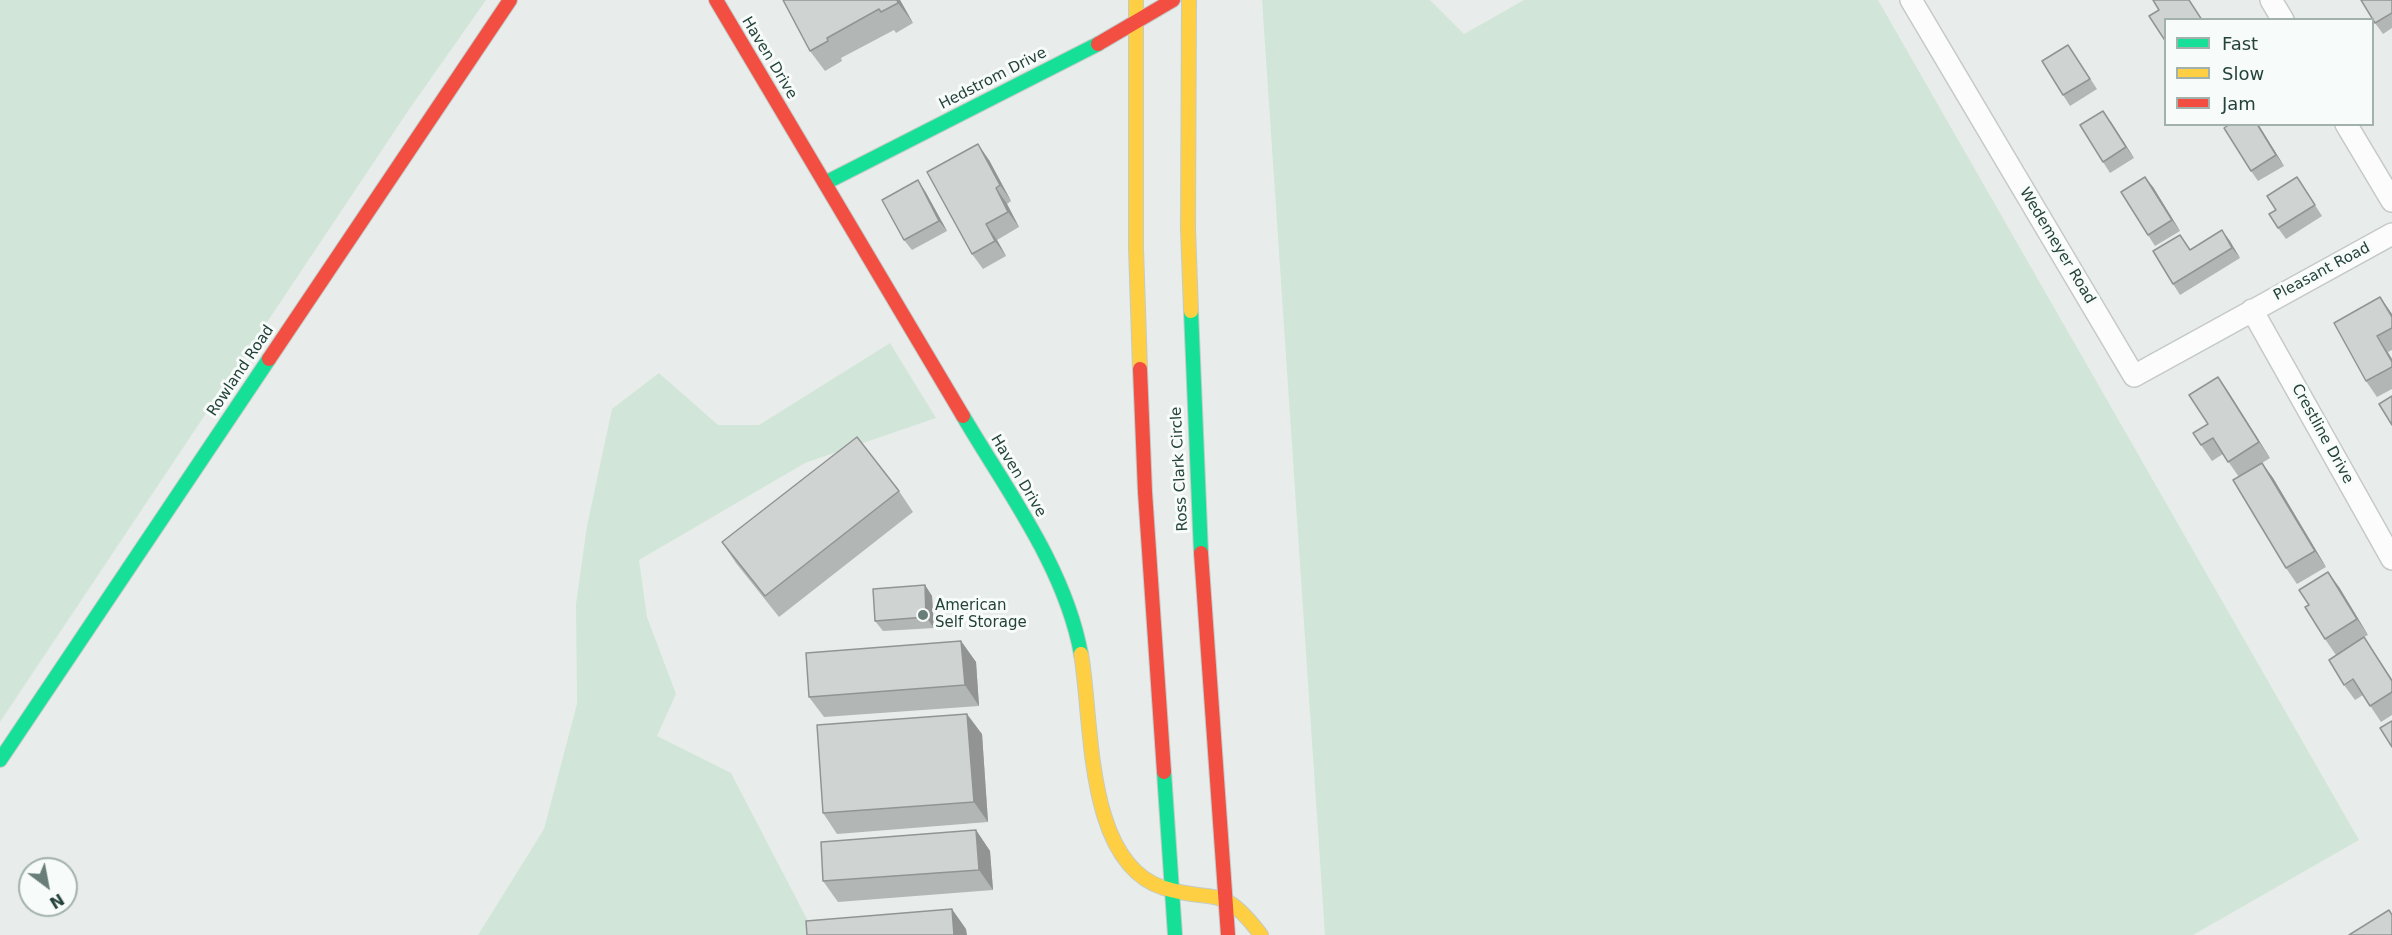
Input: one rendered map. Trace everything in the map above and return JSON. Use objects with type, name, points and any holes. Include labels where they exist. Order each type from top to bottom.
[{"type":"main road","name":"Rowland Road","points":[[0,760],[510,0]]},
{"type":"main road","name":"Haven Drive","points":[[716,0],[1062,588],[1078,635],[1085,673],[1095,776],[1105,824],[1129,864],[1146,877],[1171,890],[1225,898]]},
{"type":"main road","points":[[1136,0],[1136,248],[1145,492],[1175,935]]},
{"type":"main road","name":"Hedstrom Drive","points":[[825,183],[1104,41],[1173,0]]},
{"type":"main road","name":"Ross Clark Circle","points":[[1189,0],[1188,228],[1196,476],[1228,935]]},
{"type":"main road","points":[[1225,898],[1262,935]]},
{"type":"street","name":"Wedemeyer Road","points":[[1911,0],[2134,376],[2252,310]]},
{"type":"street","points":[[2271,0],[2282,18]]},
{"type":"street","points":[[2347,126],[2392,201]]},
{"type":"street","name":"Pleasant Road","points":[[2252,310],[2392,234]]},
{"type":"street","name":"Crestline Drive","points":[[2252,310],[2392,559]]},
{"type":"green space","points":[[0,0],[486,0],[408,111],[0,722]]},
{"type":"green space","points":[[1262,0],[1430,0],[1464,34],[1524,0],[1878,0],[2359,840],[2193,935],[1325,935]]},
{"type":"green space","points":[[890,343],[936,418],[805,463],[639,560],[647,617],[676,694],[657,736],[731,773],[808,921],[809,935],[478,935],[544,829],[577,704],[576,604],[587,526],[612,409],[659,373],[718,425],[759,425]]},
{"type":"building","points":[[783,0],[897,0],[898,3],[881,12],[879,9],[827,38],[828,41],[810,51]]},
{"type":"building","points":[[2153,0],[2189,0],[2201,18],[2164,18],[2164,39],[2149,16],[2159,10]]},
{"type":"building","points":[[2361,0],[2392,0],[2392,13],[2375,23]]},
{"type":"building","points":[[2068,45],[2090,79],[2063,95],[2042,61]]},
{"type":"building","points":[[2103,111],[2126,147],[2103,162],[2080,125]]},
{"type":"building","points":[[2227,126],[2258,126],[2276,155],[2251,171],[2224,128]]},
{"type":"building","points":[[978,144],[1000,185],[996,188],[1008,212],[986,224],[995,241],[972,254],[927,172]]},
{"type":"building","points":[[2145,177],[2172,220],[2148,235],[2121,192]]},
{"type":"building","points":[[2297,177],[2315,205],[2278,228],[2269,214],[2276,210],[2267,196]]},
{"type":"building","points":[[918,180],[939,221],[904,240],[882,200]]},
{"type":"building","points":[[2222,230],[2232,248],[2173,284],[2153,251],[2180,235],[2190,250]]},
{"type":"building","points":[[2380,297],[2392,317],[2392,328],[2377,336],[2392,362],[2392,367],[2366,381],[2334,323]]},
{"type":"building","points":[[2218,377],[2259,442],[2228,462],[2213,438],[2201,445],[2193,433],[2208,424],[2189,395]]},
{"type":"building","points":[[2392,396],[2392,425],[2379,404]]},
{"type":"building","points":[[857,437],[899,491],[765,596],[722,542]]},
{"type":"building","points":[[2262,463],[2315,551],[2286,568],[2233,480]]},
{"type":"building","points":[[2328,572],[2357,619],[2325,639],[2305,607],[2309,605],[2299,590]]},
{"type":"building","points":[[925,585],[926,617],[875,621],[873,589]]},
{"type":"building","points":[[2364,637],[2392,681],[2392,692],[2370,706],[2353,679],[2344,685],[2329,660]]},
{"type":"building","points":[[961,641],[965,685],[809,697],[806,653]]},
{"type":"building","points":[[967,714],[974,802],[823,813],[817,725]]},
{"type":"building","points":[[2392,721],[2392,747],[2380,728]]},
{"type":"building","points":[[976,830],[979,870],[823,881],[821,842]]},
{"type":"building","points":[[952,909],[954,935],[807,935],[806,921]]},
{"type":"building","points":[[2389,910],[2392,915],[2392,935],[2349,935]]},
{"type":"traffic: fast","points":[[825,183],[1098,44]]},
{"type":"traffic: fast","points":[[1191,311],[1201,553]]},
{"type":"traffic: fast","points":[[0,760],[269,359]]},
{"type":"traffic: fast","points":[[963,416],[1048,560],[1073,622],[1081,654]]},
{"type":"traffic: fast","points":[[1164,772],[1175,935]]},
{"type":"traffic: slow","points":[[1136,0],[1136,248],[1140,369]]},
{"type":"traffic: slow","points":[[1189,0],[1188,228],[1191,311]]},
{"type":"traffic: slow","points":[[1081,654],[1097,786],[1106,820],[1119,850],[1138,873],[1164,888],[1226,901],[1247,918],[1261,935]]},
{"type":"traffic: jam","points":[[269,359],[510,0]]},
{"type":"traffic: jam","points":[[716,0],[963,416]]},
{"type":"traffic: jam","points":[[1098,44],[1173,0]]},
{"type":"traffic: jam","points":[[1140,369],[1145,492],[1164,772]]},
{"type":"traffic: jam","points":[[1201,553],[1228,935]]},
{"type":"place","name":"American Self Storage","points":[[923,615]]}]
